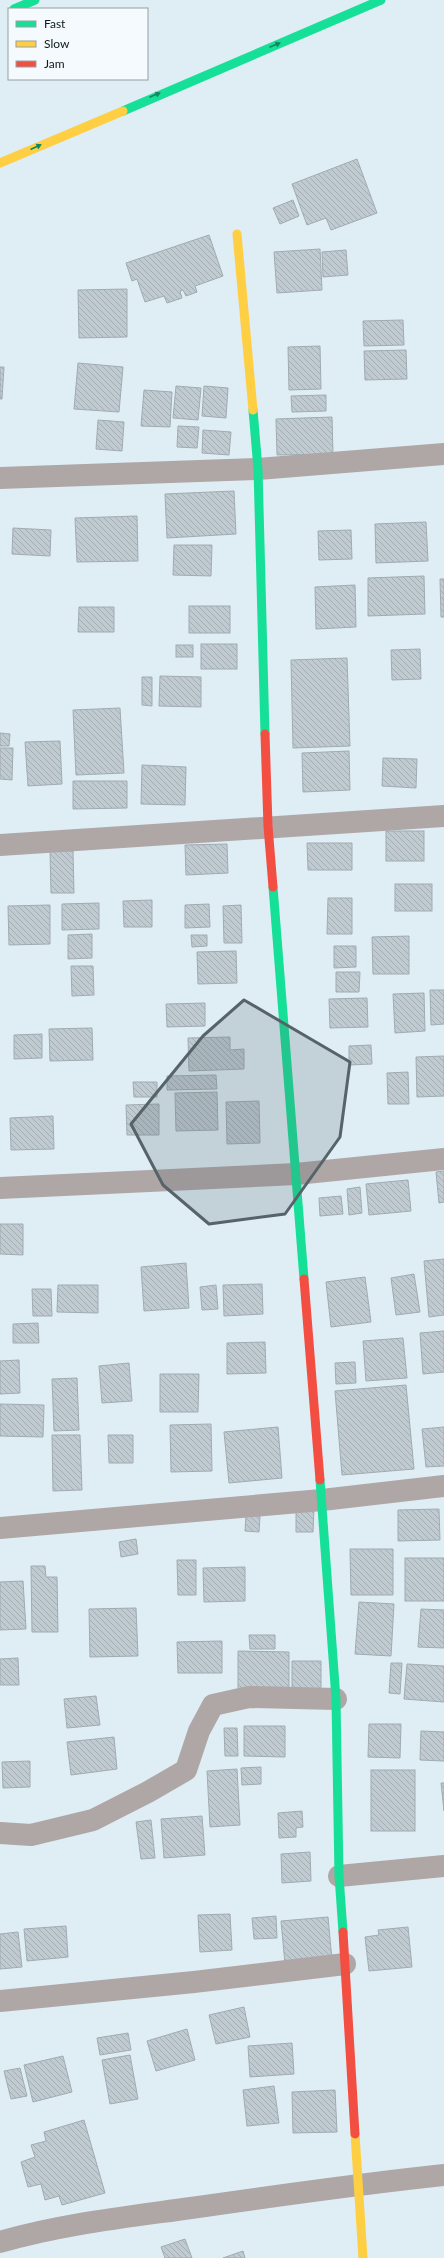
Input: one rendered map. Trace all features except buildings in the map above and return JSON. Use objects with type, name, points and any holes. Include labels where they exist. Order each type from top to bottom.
[{"type":"street","points":[[16,8],[34,0]]},
{"type":"street","points":[[0,163],[381,0]]},
{"type":"street","points":[[236,234],[258,469],[268,826],[322,1500],[336,1699],[339,1876],[363,2258]]},
{"type":"street","points":[[0,478],[258,469],[444,454]]},
{"type":"street","points":[[0,845],[268,826],[444,816]]},
{"type":"street","points":[[0,1188],[296,1174],[444,1159]]},
{"type":"street","points":[[0,1528],[322,1500],[444,1486]]},
{"type":"street","points":[[0,1833],[31,1835],[93,1820],[186,1770],[199,1731],[213,1704],[250,1696],[336,1699]]},
{"type":"street","points":[[339,1876],[444,1866]]},
{"type":"street","points":[[0,2001],[194,1982],[345,1964]]},
{"type":"street","points":[[15,2258],[0,2242],[50,2230],[133,2216],[359,2184],[444,2175]]},
{"type":"highlighted area","points":[[244,1000],[350,1062],[340,1137],[285,1214],[209,1224],[163,1185],[131,1124],[203,1036]]},
{"type":"traffic: fast","points":[[16,8],[35,0]]},
{"type":"traffic: fast","points":[[123,111],[381,0]]},
{"type":"traffic: fast","points":[[253,410],[258,469],[265,734]]},
{"type":"traffic: fast","points":[[273,887],[304,1279]]},
{"type":"traffic: fast","points":[[320,1480],[336,1699],[339,1876],[343,1932]]},
{"type":"traffic: slow","points":[[0,163],[123,111]]},
{"type":"traffic: slow","points":[[237,234],[253,410]]},
{"type":"traffic: slow","points":[[355,2134],[363,2258]]},
{"type":"traffic: jam","points":[[265,734],[268,826],[273,887]]},
{"type":"traffic: jam","points":[[304,1279],[320,1480]]},
{"type":"traffic: jam","points":[[343,1932],[355,2134]]}]
